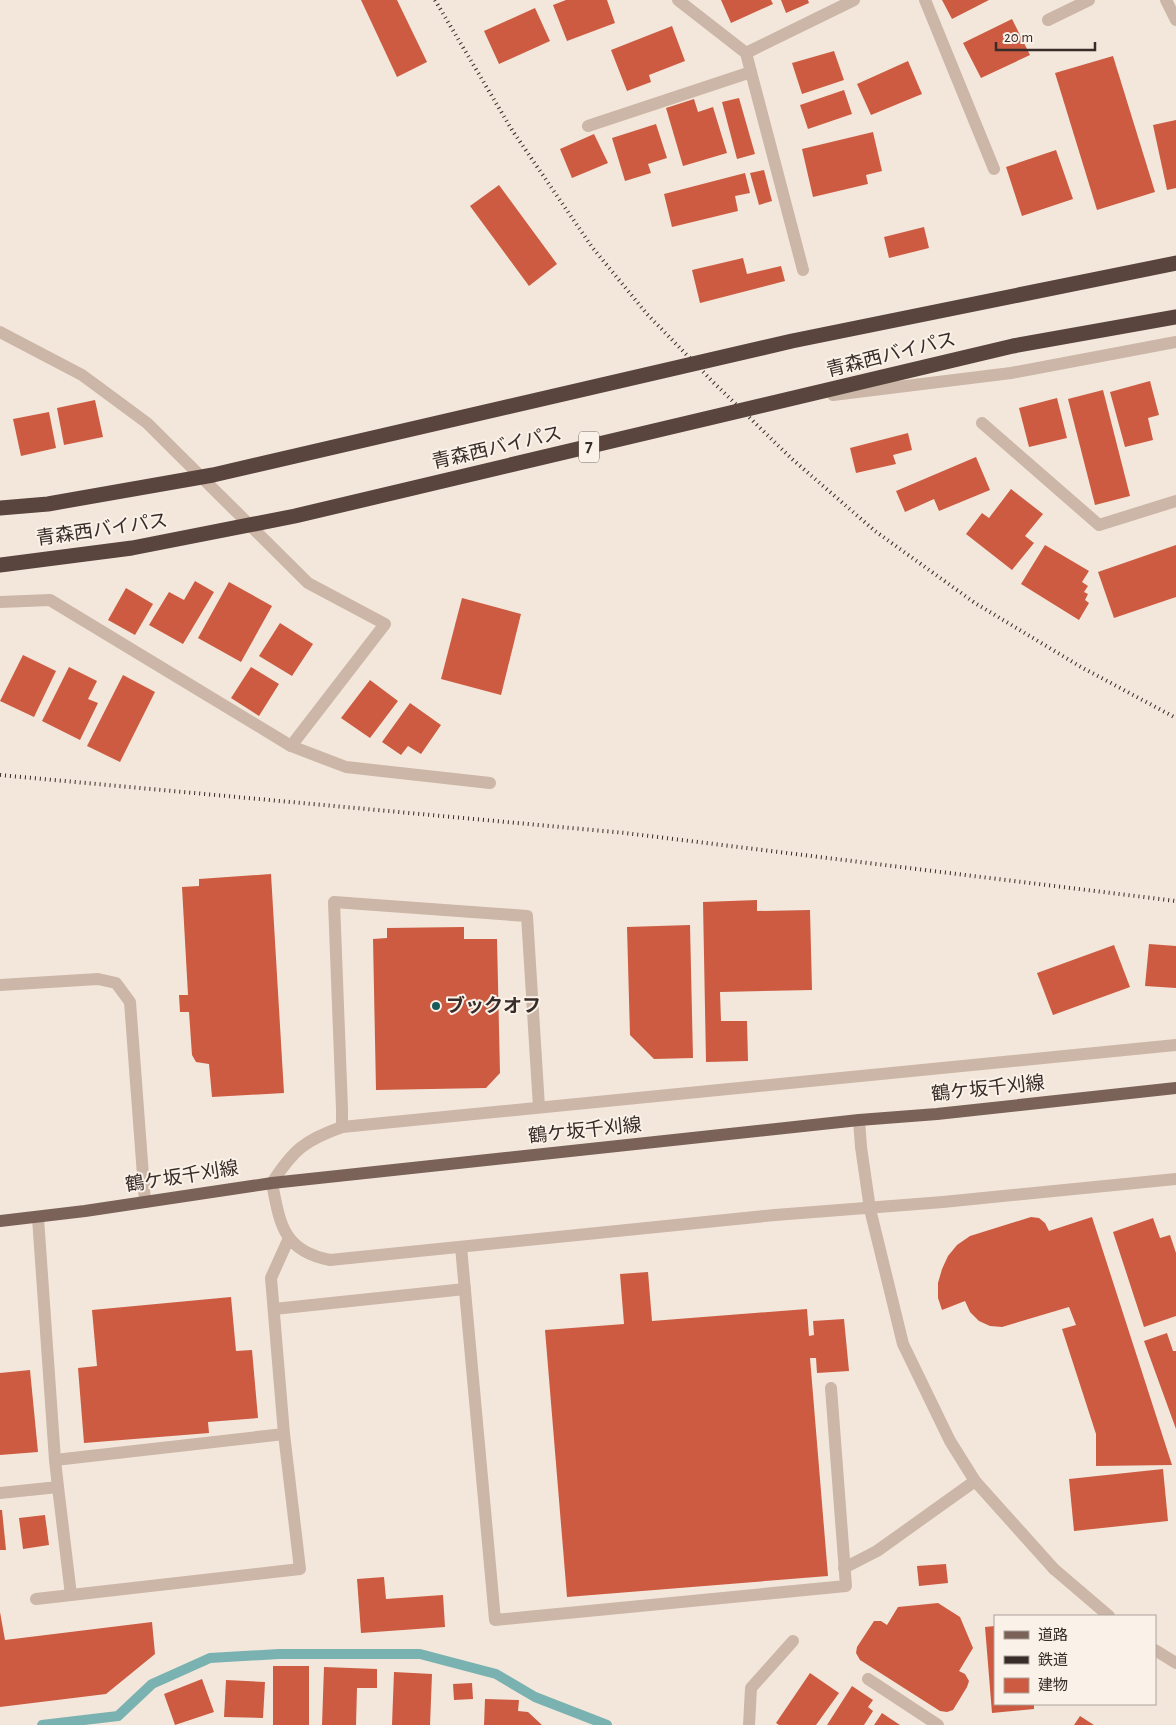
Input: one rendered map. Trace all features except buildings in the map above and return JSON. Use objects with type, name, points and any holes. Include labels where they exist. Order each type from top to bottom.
[{"type":"highway","name":"青森西バイパス","points":[[0,508],[48,504],[213,475],[792,341],[1176,263]]},
{"type":"highway","name":"青森西バイパス","points":[[0,565],[132,548],[295,516],[796,399],[1013,346],[1176,317]]},
{"type":"main road","name":"鶴ケ坂千刈線","points":[[0,1221],[38,1218],[272,1183],[1176,1088]]},
{"type":"street","points":[[678,0],[746,52],[803,270]]},
{"type":"street","points":[[746,52],[854,0]]},
{"type":"street","points":[[925,0],[994,168]]},
{"type":"street","points":[[1048,20],[1089,0]]},
{"type":"street","points":[[1166,0],[1176,20]]},
{"type":"street","points":[[588,126],[751,72]]},
{"type":"street","points":[[0,332],[82,375],[148,423],[308,583],[385,624],[291,746]]},
{"type":"street","points":[[796,399],[1011,373],[1176,342]]},
{"type":"street","points":[[982,422],[1099,526],[1176,501]]},
{"type":"street","points":[[0,602],[50,600],[291,746],[346,767],[490,783]]},
{"type":"street","points":[[342,1126],[334,902],[527,916],[539,1107]]},
{"type":"street","points":[[0,985],[98,979],[116,982],[130,1002],[145,1202]]},
{"type":"street","points":[[1176,1046],[342,1126],[317,1135],[298,1148],[283,1165],[272,1183],[279,1221],[289,1238],[301,1251],[330,1260],[775,1215],[942,1202],[1176,1180]]},
{"type":"street","points":[[858,1120],[870,1209],[903,1344],[950,1441],[974,1481],[1054,1569],[1108,1615]]},
{"type":"street","points":[[38,1218],[55,1460],[70,1595]]},
{"type":"street","points":[[36,1599],[300,1569],[284,1434],[271,1278],[289,1238]]},
{"type":"street","points":[[461,1247],[495,1620],[846,1586],[831,1388]]},
{"type":"street","points":[[274,1309],[465,1289]]},
{"type":"street","points":[[55,1460],[284,1434]]},
{"type":"street","points":[[844,1568],[877,1551],[974,1481]]},
{"type":"street","points":[[0,1493],[58,1487]]},
{"type":"street","points":[[750,1725],[751,1688],[793,1640]]},
{"type":"street","points":[[1156,1651],[1176,1663]]},
{"type":"street","points":[[868,1679],[938,1725]]},
{"type":"waterway","points":[[42,1725],[118,1716],[152,1684],[210,1658],[279,1654],[420,1654],[496,1674],[535,1697],[607,1725]]},
{"type":"railway","points":[[435,0],[512,130],[592,247],[647,314],[792,459],[875,531],[975,603],[1081,667],[1176,718]]},
{"type":"railway","points":[[0,775],[625,833],[1176,901]]},
{"type":"place","name":"ブックオフ","points":[[436,1006]]}]
